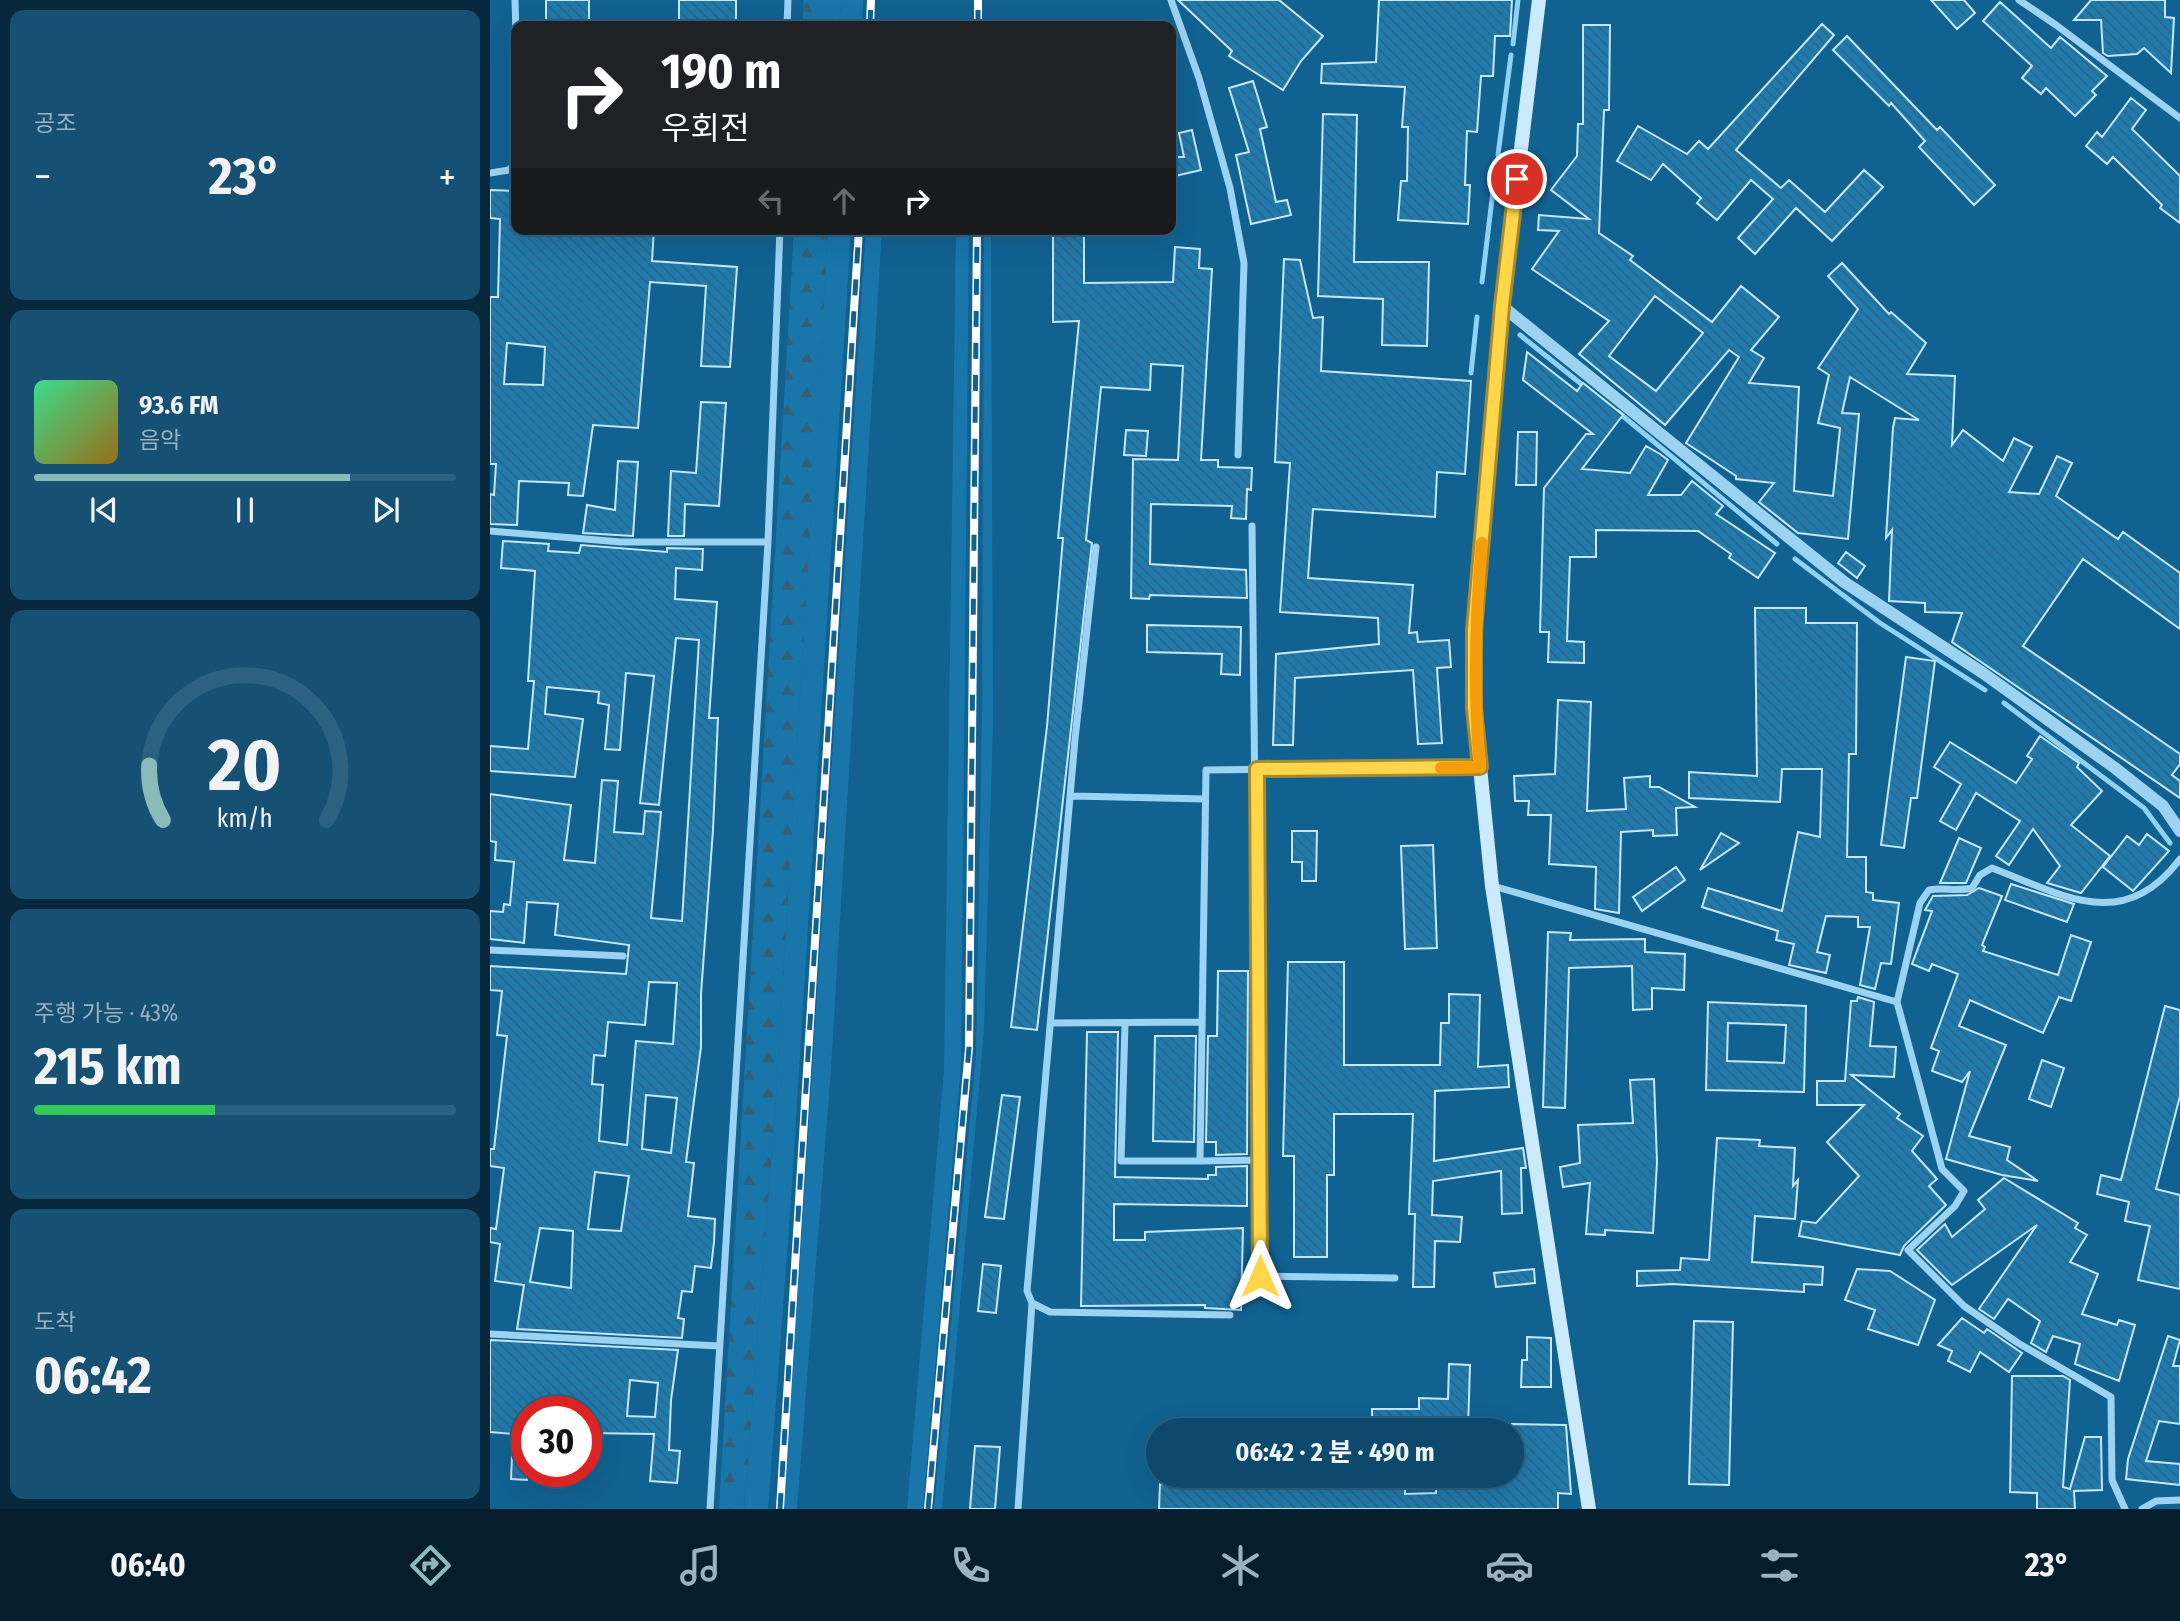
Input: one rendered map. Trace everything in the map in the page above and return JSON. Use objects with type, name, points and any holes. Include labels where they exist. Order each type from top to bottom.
[{"type":"main road","points":[[1539,0],[1502,306],[1474,630],[1474,708],[1492,886],[1589,1509]]},
{"type":"street","points":[[515,0],[516,21]]},
{"type":"street","points":[[787,21],[788,0]]},
{"type":"street","points":[[1171,0],[1199,78],[1230,188],[1244,263],[1238,455]]},
{"type":"street","points":[[2019,0],[2056,24],[2180,118]]},
{"type":"street","points":[[490,173],[511,168]]},
{"type":"street","points":[[710,1509],[768,542],[780,235]]},
{"type":"street","points":[[1502,306],[1844,582],[1983,673],[2115,768],[2162,806],[2180,831]]},
{"type":"street","points":[[1252,526],[1257,769],[1260,1276],[1395,1278]]},
{"type":"street","points":[[490,531],[621,542],[768,542]]},
{"type":"street","points":[[1018,1509],[1032,1303],[1027,1291],[1026,1276],[1096,547]]},
{"type":"street","points":[[1200,1161],[1206,770],[1480,767]]},
{"type":"street","points":[[1072,796],[1205,799]]},
{"type":"street","points":[[2125,1509],[2112,1480],[2111,1397],[2018,1343],[1964,1306],[1908,1250],[1955,1206],[1964,1191],[1942,1169],[1897,1002],[1920,903],[1929,890],[1942,888],[1955,892],[1972,888],[1980,874],[1992,868],[2084,903],[2113,903],[2163,881],[2180,859]]},
{"type":"street","points":[[1492,886],[1897,1002]]},
{"type":"street","points":[[490,950],[623,956]]},
{"type":"street","points":[[1051,1023],[1202,1022]]},
{"type":"street","points":[[1125,1024],[1121,1161],[1259,1160]]},
{"type":"street","points":[[1032,1303],[1049,1312],[1230,1314]]},
{"type":"street","points":[[490,1334],[719,1346]]},
{"type":"street","points":[[2142,1509],[2156,1501],[2180,1500]]},
{"type":"green space","points":[[803,0],[841,0],[839,21],[803,21]]},
{"type":"green space","points":[[841,0],[863,0],[862,21],[839,21]]},
{"type":"green space","points":[[794,235],[828,235],[775,1110],[744,1509],[719,1509]]},
{"type":"green space","points":[[828,235],[851,235],[791,1201],[768,1509],[744,1509],[775,1110]]},
{"type":"green space","points":[[866,235],[882,235],[831,1068],[797,1509],[784,1509]]},
{"type":"green space","points":[[956,235],[969,235],[961,1065],[923,1509],[907,1509],[944,1070]]},
{"type":"green space","points":[[984,235],[991,235],[993,723],[984,1029],[942,1509],[934,1509],[976,1054],[982,713]]},
{"type":"building","points":[[546,0],[589,0],[589,21],[546,21]]},
{"type":"building","points":[[679,0],[736,0],[736,21],[679,21]]},
{"type":"building","points":[[1178,0],[1279,0],[1323,36],[1301,61],[1283,90],[1229,56],[1232,51]]},
{"type":"building","points":[[1379,0],[1512,0],[1510,36],[1495,36],[1493,76],[1481,76],[1477,132],[1467,131],[1465,185],[1470,185],[1468,224],[1398,220],[1401,181],[1407,181],[1408,127],[1402,127],[1405,87],[1321,83],[1322,64],[1376,62]]},
{"type":"building","points":[[1931,0],[1964,0],[1975,13],[1957,29]]},
{"type":"building","points":[[2091,0],[2165,0],[2165,17],[2174,18],[2171,73],[2144,48],[2137,54],[2108,56],[2103,53],[2101,20],[2074,20]]},
{"type":"building","points":[[2000,2],[2051,48],[2060,37],[2107,76],[2092,91],[2096,95],[2075,116],[2046,88],[2041,94],[2022,78],[2032,66],[1983,21]]},
{"type":"building","points":[[1822,24],[1834,35],[1736,150],[1781,188],[1789,180],[1825,212],[1864,170],[1883,187],[1832,241],[1796,208],[1755,254],[1738,238],[1773,199],[1751,180],[1717,220],[1697,203],[1701,198],[1663,164],[1651,180],[1617,161],[1638,126],[1687,154],[1699,141],[1708,149]]},
{"type":"building","points":[[1583,25],[1610,25],[1609,110],[1604,110],[1599,233],[1633,256],[1630,260],[1712,322],[1741,286],[1779,317],[1751,350],[1764,358],[1749,383],[1799,387],[1794,491],[1833,496],[1840,428],[1818,423],[1829,375],[1818,368],[1858,309],[1828,276],[1842,263],[1889,314],[1891,312],[1926,343],[1907,374],[1955,376],[1952,445],[1963,430],[2003,461],[2014,438],[2032,447],[2009,492],[2039,494],[2057,456],[2072,463],[2056,496],[2118,539],[2123,532],[2180,573],[2180,629],[2083,559],[2023,646],[2180,754],[2180,764],[2172,775],[2180,781],[2180,798],[1952,642],[1962,613],[1925,612],[1925,603],[1889,601],[1892,530],[1886,538],[1893,428],[1895,418],[1919,420],[1850,377],[1842,413],[1859,414],[1848,539],[1798,533],[1759,502],[1774,483],[1736,479],[1736,476],[1686,443],[1739,357],[1729,350],[1665,425],[1579,354],[1609,321],[1532,269],[1559,231],[1538,230],[1539,215],[1589,219],[1551,190],[1577,156],[1578,124],[1583,124]],"holes":[[[1655,296],[1703,333],[1656,391],[1609,356]]]},
{"type":"building","points":[[1847,36],[1937,130],[1940,127],[1995,185],[1974,205],[1919,147],[1925,141],[1891,103],[1889,106],[1833,50]]},
{"type":"building","points":[[1253,81],[1267,127],[1260,129],[1276,202],[1287,200],[1291,215],[1251,224],[1236,155],[1249,152],[1229,88]]},
{"type":"building","points":[[2131,98],[2146,110],[2132,129],[2180,176],[2180,223],[2160,208],[2162,205],[2113,157],[2107,164],[2086,146],[2097,132],[2102,137]]},
{"type":"building","points":[[1323,114],[1357,115],[1354,262],[1429,262],[1427,346],[1382,345],[1383,299],[1318,296]]},
{"type":"building","points":[[1192,130],[1201,170],[1176,176],[1176,157],[1184,157],[1179,133]]},
{"type":"building","points":[[490,190],[511,191],[511,235],[654,235],[652,261],[737,267],[730,367],[701,366],[706,286],[650,282],[638,428],[593,425],[583,496],[568,495],[569,483],[519,481],[517,525],[490,524],[490,494],[494,495],[496,464],[490,464],[490,297],[498,297],[500,219],[490,218]],"holes":[[[507,343],[545,347],[543,385],[504,384]]]},
{"type":"building","points":[[1053,235],[1084,235],[1084,283],[1173,282],[1175,247],[1200,249],[1199,268],[1212,269],[1201,460],[1218,460],[1218,467],[1252,468],[1251,490],[1247,489],[1246,519],[1231,518],[1232,506],[1151,504],[1150,564],[1246,570],[1247,598],[1150,595],[1149,599],[1131,598],[1133,459],[1178,460],[1183,366],[1151,364],[1150,390],[1101,387],[1086,540],[1092,543],[1037,1030],[1011,1027],[1047,726],[1063,538],[1058,538],[1079,321],[1053,322]]},
{"type":"building","points":[[1284,259],[1300,260],[1313,318],[1323,317],[1321,371],[1471,381],[1465,474],[1437,472],[1435,517],[1313,509],[1308,578],[1413,585],[1409,633],[1417,632],[1418,642],[1449,640],[1451,667],[1437,668],[1442,743],[1418,744],[1413,670],[1295,678],[1293,745],[1273,745],[1276,654],[1379,644],[1378,618],[1280,612],[1290,463],[1275,462]]},
{"type":"building","points":[[1527,352],[1577,391],[1583,383],[1623,415],[1582,469],[1630,473],[1646,446],[1660,454],[1668,460],[1648,495],[1681,495],[1692,481],[1723,506],[1716,514],[1775,553],[1758,578],[1729,558],[1731,554],[1698,531],[1596,530],[1596,557],[1570,557],[1567,641],[1584,642],[1584,663],[1548,662],[1549,632],[1540,632],[1544,488],[1586,434],[1593,434],[1523,380]]},
{"type":"building","points":[[701,402],[726,403],[719,506],[685,504],[684,536],[668,536],[671,471],[696,473]]},
{"type":"building","points":[[1126,430],[1148,431],[1146,456],[1124,455]]},
{"type":"building","points":[[1518,432],[1537,432],[1536,485],[1516,485]]},
{"type":"building","points":[[618,461],[638,462],[633,536],[583,533],[587,505],[615,510]]},
{"type":"building","points":[[503,541],[549,544],[548,551],[579,553],[581,545],[667,552],[667,548],[703,549],[702,570],[676,568],[675,599],[717,602],[709,718],[718,718],[701,994],[701,1047],[686,1162],[694,1163],[688,1216],[715,1219],[714,1242],[711,1268],[695,1266],[692,1292],[682,1291],[678,1318],[684,1319],[682,1338],[517,1329],[524,1285],[495,1281],[500,1244],[490,1242],[490,1228],[496,1229],[504,1168],[490,1166],[490,1149],[494,1149],[507,1036],[497,1035],[502,991],[490,990],[490,966],[626,974],[629,945],[555,935],[558,904],[527,902],[524,943],[490,939],[490,911],[503,912],[504,904],[510,905],[514,862],[495,860],[496,842],[490,841],[490,794],[571,805],[564,860],[595,863],[602,780],[618,781],[614,832],[643,834],[645,811],[661,812],[651,918],[682,921],[699,640],[676,638],[659,805],[640,803],[654,676],[626,673],[620,750],[605,749],[609,705],[598,703],[599,692],[547,687],[545,714],[583,719],[575,777],[490,771],[490,746],[528,749],[534,681],[528,681],[535,571],[501,568]],"holes":[[[649,982],[677,983],[673,1044],[636,1041],[627,1145],[599,1141],[603,1085],[592,1084],[594,1055],[605,1056],[608,1022],[645,1025]],[[646,1095],[677,1098],[671,1153],[642,1149]],[[595,1172],[629,1176],[621,1231],[588,1229]],[[540,1228],[573,1231],[571,1288],[530,1282]]]},
{"type":"building","points":[[1846,552],[1865,566],[1857,578],[1838,563]]},
{"type":"building","points":[[1755,608],[1806,608],[1806,623],[1857,623],[1856,754],[1849,754],[1847,857],[1866,857],[1866,892],[1873,893],[1873,900],[1899,903],[1891,964],[1881,963],[1875,989],[1860,985],[1870,927],[1858,927],[1858,917],[1826,916],[1817,952],[1830,955],[1826,973],[1789,965],[1794,944],[1776,940],[1778,931],[1702,907],[1708,888],[1782,911],[1798,832],[1820,837],[1822,769],[1782,769],[1780,802],[1689,798],[1689,772],[1757,776]]},
{"type":"building","points":[[1147,625],[1241,627],[1240,675],[1221,674],[1222,654],[1147,652]]},
{"type":"building","points":[[1906,657],[1935,661],[1917,798],[1911,798],[1904,848],[1881,845]]},
{"type":"building","points":[[1558,700],[1591,702],[1587,811],[1626,809],[1624,778],[1650,776],[1650,787],[1659,787],[1695,807],[1676,808],[1677,835],[1653,836],[1653,830],[1621,832],[1619,913],[1595,909],[1596,867],[1549,864],[1551,815],[1528,815],[1529,801],[1515,801],[1514,776],[1555,774]]},
{"type":"building","points":[[2040,736],[2079,763],[2077,767],[2102,791],[2071,825],[2110,856],[2081,893],[2047,883],[2060,866],[2033,829],[2009,865],[1996,856],[2020,821],[1976,793],[1956,830],[1940,821],[1961,784],[1934,767],[1950,742],[2016,783],[2032,759],[2027,756]]},
{"type":"building","points":[[1292,831],[1317,831],[1316,881],[1302,881],[1302,862],[1292,862]]},
{"type":"building","points":[[1721,833],[1739,843],[1700,870]]},
{"type":"building","points":[[2147,834],[2169,851],[2133,891],[2103,867],[2127,836],[2139,845]]},
{"type":"building","points":[[1959,838],[1981,848],[1966,883],[1940,883]]},
{"type":"building","points":[[1433,845],[1437,948],[1405,949],[1401,846]]},
{"type":"building","points":[[1676,867],[1685,880],[1642,911],[1633,897]]},
{"type":"building","points":[[2011,884],[2074,904],[2067,922],[2005,900]]},
{"type":"building","points":[[1979,888],[2002,896],[1982,945],[1985,947],[1983,951],[2058,975],[2071,935],[2091,942],[2071,1001],[2059,997],[2043,1033],[1970,1000],[1959,1026],[2006,1045],[1969,1136],[2010,1147],[2007,1160],[2038,1181],[2002,1175],[1946,1159],[1970,1071],[1962,1082],[1932,1071],[1939,1051],[1931,1048],[1958,974],[1932,964],[1929,971],[1912,964],[1932,911],[1925,910],[1933,896],[1967,895]]},
{"type":"building","points":[[1548,932],[1571,933],[1570,940],[1645,939],[1645,952],[1685,954],[1684,990],[1652,988],[1652,1009],[1633,1010],[1632,966],[1569,968],[1565,1108],[1543,1107]]},
{"type":"building","points":[[1288,962],[1344,962],[1344,1065],[1440,1065],[1441,1023],[1449,1023],[1449,994],[1480,995],[1478,1067],[1508,1065],[1509,1087],[1435,1091],[1434,1161],[1523,1148],[1526,1168],[1521,1168],[1522,1213],[1502,1214],[1501,1171],[1433,1181],[1432,1215],[1462,1217],[1460,1242],[1435,1241],[1434,1287],[1413,1287],[1415,1214],[1409,1214],[1413,1114],[1334,1114],[1334,1175],[1327,1175],[1327,1257],[1294,1257],[1294,1156],[1283,1156]]},
{"type":"building","points":[[1218,971],[1248,971],[1247,1154],[1216,1155],[1216,1142],[1206,1142],[1208,1036],[1217,1036]]},
{"type":"building","points":[[1858,997],[1874,1002],[1870,1046],[1896,1047],[1894,1077],[1851,1075],[1900,1114],[1897,1118],[1923,1136],[1912,1151],[1937,1179],[1929,1186],[1946,1205],[1904,1246],[1900,1255],[1799,1236],[1802,1221],[1816,1223],[1859,1176],[1827,1142],[1864,1105],[1817,1105],[1817,1081],[1845,1081],[1851,1001],[1857,1001]]},
{"type":"building","points":[[1708,1002],[1806,1006],[1804,1092],[1706,1090]],"holes":[[[1728,1023],[1786,1025],[1784,1063],[1727,1061]]]},
{"type":"building","points":[[2165,1006],[2180,1010],[2180,1096],[2156,1189],[2180,1195],[2180,1289],[2138,1280],[2150,1226],[2125,1221],[2129,1202],[2097,1194],[2101,1175],[2121,1180]]},
{"type":"building","points":[[1087,1032],[1118,1032],[1115,1177],[1208,1179],[1208,1175],[1216,1175],[1216,1167],[1247,1166],[1247,1206],[1114,1204],[1114,1240],[1145,1240],[1145,1232],[1243,1228],[1241,1310],[1205,1308],[1205,1305],[1081,1306]]},
{"type":"building","points":[[1155,1036],[1196,1036],[1194,1142],[1153,1141]]},
{"type":"building","points":[[2042,1060],[2064,1068],[2051,1107],[2029,1099]]},
{"type":"building","points":[[1654,1079],[1657,1162],[1653,1233],[1605,1230],[1605,1235],[1586,1234],[1590,1183],[1563,1187],[1560,1167],[1580,1163],[1578,1125],[1633,1123],[1630,1080]]},
{"type":"building","points":[[1002,1095],[1020,1097],[1004,1219],[985,1217]]},
{"type":"building","points":[[1717,1138],[1760,1140],[1759,1146],[1795,1148],[1793,1186],[1798,1180],[1795,1219],[1755,1216],[1752,1262],[1823,1267],[1822,1285],[1804,1284],[1804,1292],[1672,1284],[1637,1286],[1637,1271],[1680,1270],[1681,1258],[1709,1260]]},
{"type":"building","points":[[2004,1178],[2078,1223],[2075,1228],[2087,1235],[2070,1262],[2098,1274],[2082,1314],[2117,1325],[2119,1320],[2135,1325],[2119,1381],[2075,1364],[2080,1344],[2053,1336],[2046,1352],[2031,1343],[2040,1321],[2008,1299],[1994,1319],[1979,1309],[2037,1225],[1952,1285],[1917,1250],[1945,1224],[1952,1237],[1985,1209],[1978,1200]]},
{"type":"building","points":[[983,1264],[1001,1266],[996,1313],[978,1311]]},
{"type":"building","points":[[1534,1269],[1535,1283],[1496,1287],[1494,1273]]},
{"type":"building","points":[[1857,1269],[1890,1271],[1935,1300],[1918,1345],[1868,1329],[1875,1310],[1845,1300]]},
{"type":"building","points":[[1962,1318],[1984,1333],[1987,1329],[2022,1353],[2009,1372],[1980,1352],[1970,1372],[1948,1361],[1952,1351],[1938,1345]]},
{"type":"building","points":[[1694,1321],[1733,1322],[1729,1485],[1689,1484]]},
{"type":"building","points":[[2168,1336],[2180,1340],[2173,1366],[2180,1366],[2180,1424],[2159,1421],[2146,1461],[2180,1464],[2180,1485],[2126,1479],[2128,1459]]},
{"type":"building","points":[[1527,1337],[1551,1338],[1551,1387],[1521,1387],[1522,1360],[1527,1360]]},
{"type":"building","points":[[490,1340],[678,1350],[671,1400],[669,1450],[680,1451],[677,1483],[650,1481],[654,1434],[602,1433],[602,1396],[511,1396],[511,1434],[490,1432]],"holes":[[[630,1380],[658,1383],[655,1417],[627,1416]]]},
{"type":"building","points":[[1449,1364],[1470,1365],[1468,1418],[1372,1418],[1372,1409],[1419,1409],[1419,1398],[1448,1399]]},
{"type":"building","points":[[2012,1376],[2063,1376],[2070,1380],[2063,1487],[2070,1489],[2085,1437],[2101,1437],[2102,1490],[2074,1491],[2075,1509],[2037,1509],[2037,1493],[2010,1492]]},
{"type":"building","points":[[1524,1424],[1566,1425],[1571,1494],[1558,1493],[1558,1509],[1159,1509],[1160,1488],[1405,1488],[1405,1494],[1436,1493],[1436,1488],[1524,1488]]},
{"type":"building","points":[[975,1446],[1000,1447],[995,1509],[970,1509]]},
{"type":"waterway","points":[[1513,44],[1518,0]]},
{"type":"waterway","points":[[1498,155],[1511,55]]},
{"type":"waterway","points":[[1482,282],[1496,166]]},
{"type":"waterway","points":[[1471,373],[1477,317]]},
{"type":"waterway","points":[[1520,335],[1585,387]]},
{"type":"waterway","points":[[1618,412],[1777,544]]},
{"type":"waterway","points":[[1795,559],[1880,623],[1985,690]]},
{"type":"waterway","points":[[2004,703],[2144,808],[2170,843]]},
{"type":"railway","points":[[870,21],[871,0]]},
{"type":"railway","points":[[978,0],[978,21]]},
{"type":"railway","points":[[780,1509],[859,235]]},
{"type":"railway","points":[[928,1509],[969,1048],[977,235]]},
{"type":"slow traffic","points":[[1441,768],[1480,767],[1474,708],[1474,630],[1482,543]]},
{"type":"route","points":[[1260,1276],[1257,769],[1480,767],[1474,708],[1474,630],[1502,306],[1517,179]]}]
